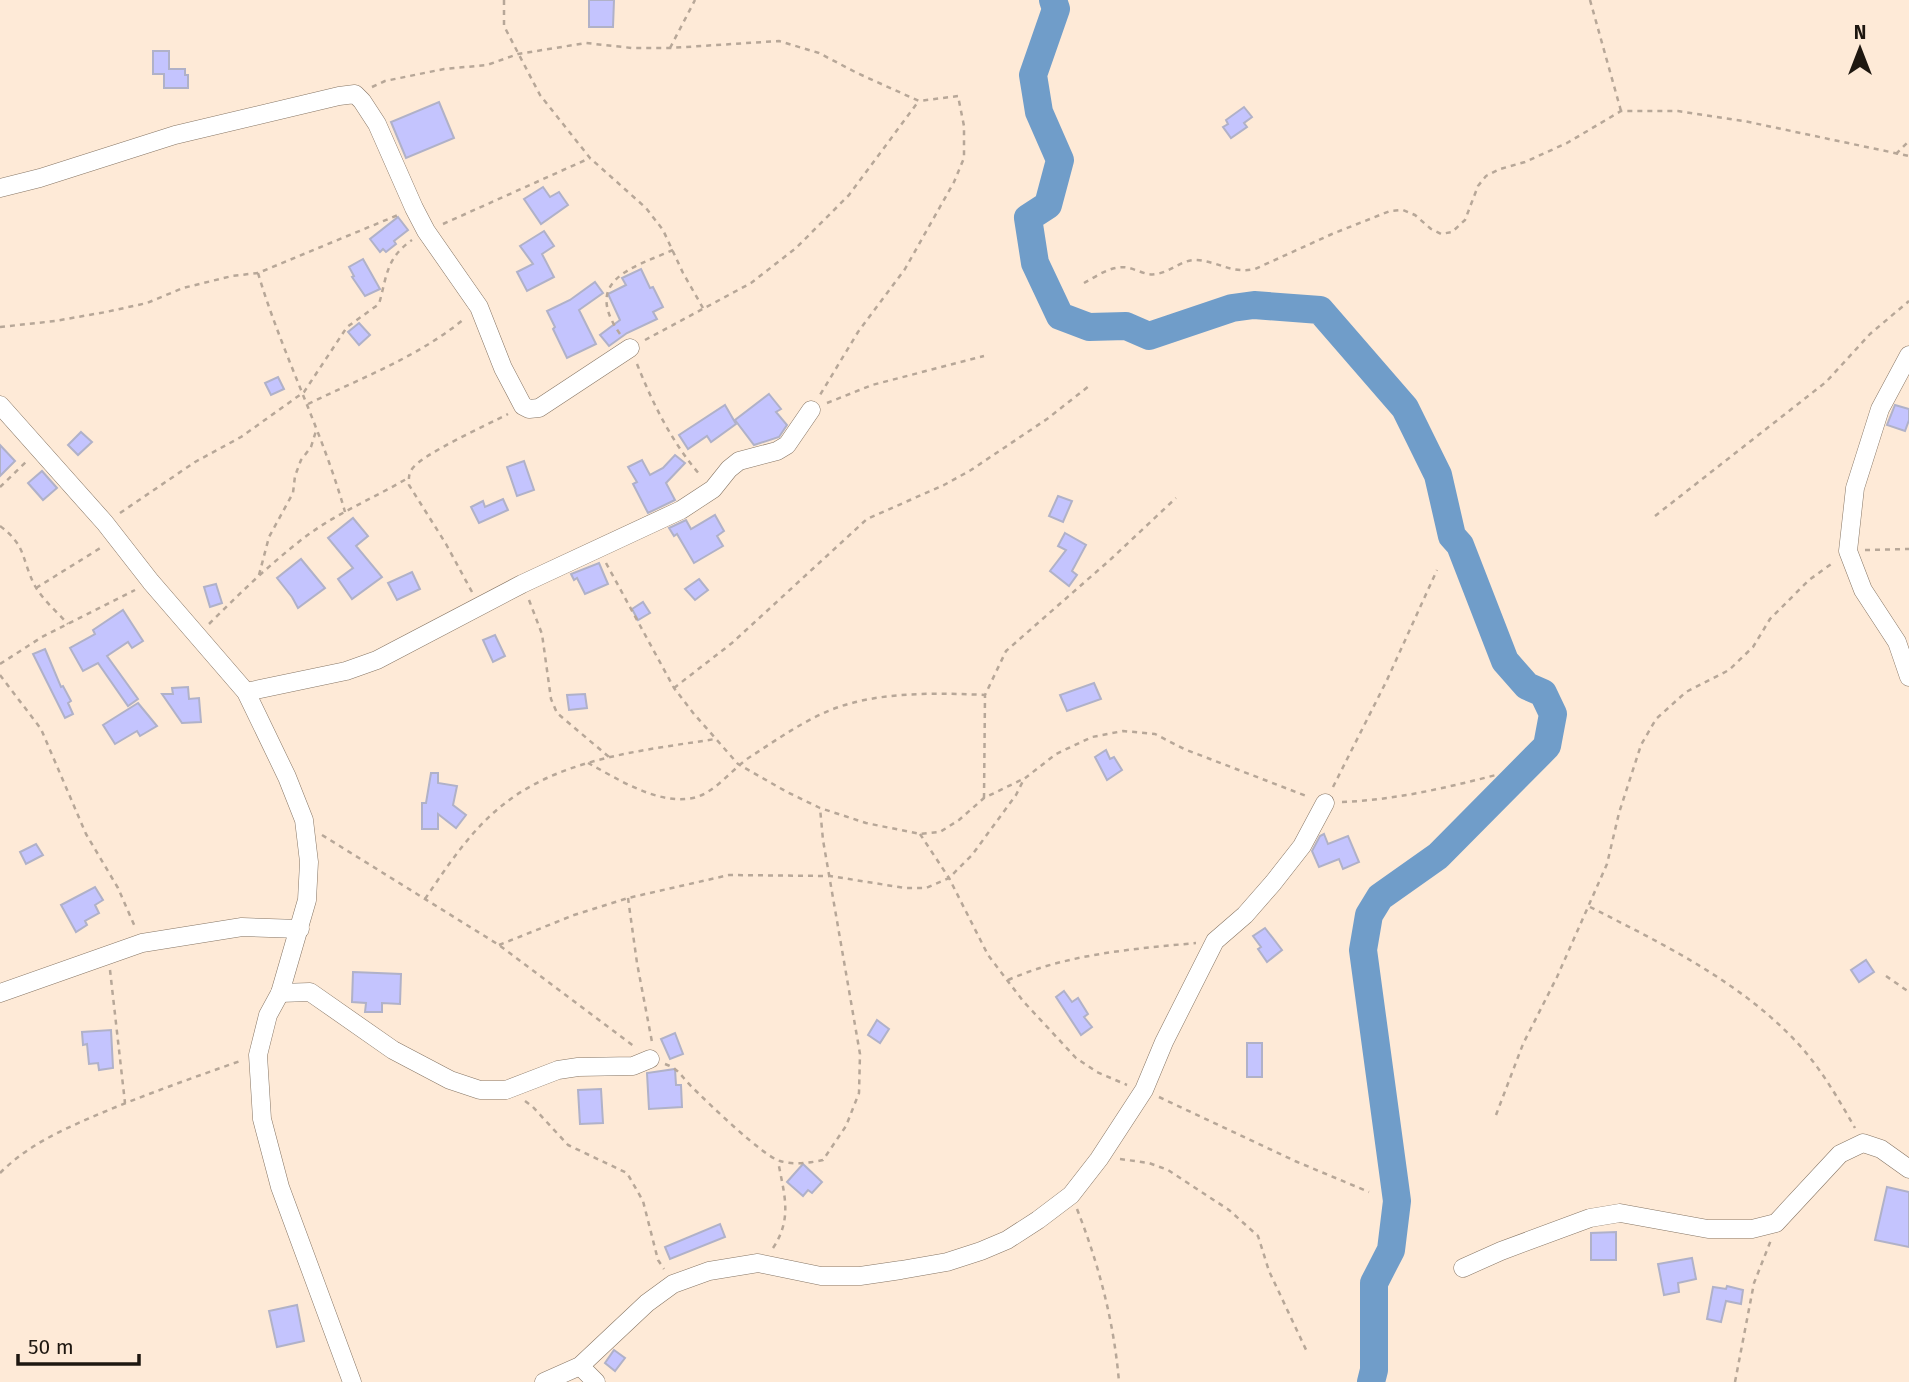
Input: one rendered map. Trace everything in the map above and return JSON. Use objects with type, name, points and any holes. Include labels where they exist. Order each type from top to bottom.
[{"type":"street","points":[[0,188],[175,135],[355,94],[377,124],[426,231],[479,307],[503,368],[523,406],[529,410],[539,408],[630,348]]},
{"type":"street","points":[[1909,355],[1880,409],[1856,488],[1848,551],[1863,590],[1897,642],[1909,677]]},
{"type":"street","points":[[0,405],[111,530],[151,582],[246,692],[282,765],[304,820],[309,862],[307,900],[280,993],[268,1015],[258,1055],[262,1119],[280,1187],[352,1382]]},
{"type":"street","points":[[246,692],[346,671],[377,660],[523,584],[681,510],[713,489],[739,461],[777,451],[786,445],[811,410]]},
{"type":"street","points":[[544,1382],[580,1366],[647,1303],[673,1284],[709,1271],[758,1264],[821,1276],[860,1276],[947,1262],[1007,1240],[1071,1195],[1099,1159],[1144,1090],[1164,1042],[1215,941],[1245,915],[1280,874],[1302,846],[1325,803]]},
{"type":"street","points":[[0,993],[142,943],[242,927],[300,929]]},
{"type":"street","points":[[280,993],[310,992],[393,1050],[450,1080],[481,1090],[506,1090],[558,1070],[633,1066],[650,1059]]},
{"type":"street","points":[[1463,1268],[1590,1218],[1620,1213],[1708,1229],[1752,1229],[1776,1223],[1840,1154],[1863,1143],[1881,1149],[1909,1170]]},
{"type":"street","points":[[580,1366],[596,1382]]},
{"type":"path","points":[[504,0],[504,26],[540,95],[590,158],[646,208],[663,230],[703,308]]},
{"type":"path","points":[[670,48],[695,0]]},
{"type":"path","points":[[1590,0],[1621,111]]},
{"type":"path","points":[[355,94],[385,81],[444,69],[487,65],[518,54],[586,43],[632,48],[670,48],[779,41],[819,53],[919,101],[958,96],[964,126],[964,158],[954,182],[905,269],[858,332],[811,410]]},
{"type":"path","points":[[630,348],[751,283],[796,248],[849,195],[919,101]]},
{"type":"path","points":[[1084,283],[1115,268],[1128,268],[1153,275],[1192,260],[1242,272],[1255,269],[1390,211],[1403,210],[1415,215],[1430,229],[1441,234],[1452,232],[1465,220],[1478,186],[1486,177],[1567,143],[1621,111],[1678,111],[1744,121],[1909,156]]},
{"type":"path","points":[[1896,154],[1909,141]]},
{"type":"path","points":[[36,588],[195,462],[242,437],[304,393],[347,327],[379,304],[393,258],[409,242],[426,231],[590,158]]},
{"type":"path","points":[[0,327],[106,312],[147,303],[183,288],[232,276],[258,273],[414,208]]},
{"type":"path","points":[[673,250],[617,276],[609,285],[608,311],[630,348],[667,428],[687,460],[713,489]]},
{"type":"path","points":[[258,273],[283,346],[304,393],[345,512]]},
{"type":"path","points":[[1655,516],[1826,382],[1870,334],[1909,301]]},
{"type":"path","points":[[308,404],[433,342],[479,307]]},
{"type":"path","points":[[811,410],[872,385],[984,356]]},
{"type":"path","points":[[674,688],[742,635],[867,519],[971,470],[1047,419],[1088,386]]},
{"type":"path","points":[[197,635],[259,575],[307,536],[408,478],[415,465],[444,446],[523,406]]},
{"type":"path","points":[[259,575],[269,537],[293,493],[301,460],[311,447],[317,429]]},
{"type":"path","points":[[0,487],[39,449]]},
{"type":"path","points":[[408,478],[480,608]]},
{"type":"path","points":[[984,798],[985,695],[1006,651],[1111,559],[1175,498]]},
{"type":"path","points":[[0,526],[13,535],[22,548],[36,588],[68,624]]},
{"type":"path","points":[[598,548],[674,688],[738,764],[820,808],[866,823],[920,834],[940,832],[959,820],[984,798],[1024,779],[1056,754],[1091,737],[1123,731],[1155,734],[1220,764],[1325,803],[1379,801],[1496,775]]},
{"type":"path","points":[[1496,1115],[1522,1044],[1590,906],[1607,864],[1619,813],[1641,745],[1656,719],[1686,692],[1729,670],[1753,647],[1770,619],[1809,580],[1848,551],[1909,549]]},
{"type":"path","points":[[1325,803],[1387,680],[1437,570]]},
{"type":"path","points":[[0,664],[42,637],[151,582]]},
{"type":"path","points":[[523,584],[542,634],[551,699],[557,713],[609,757]]},
{"type":"path","points":[[0,675],[41,729],[86,834],[118,888],[142,943]]},
{"type":"path","points":[[588,763],[656,795],[691,799],[704,794],[738,764],[800,725],[851,703],[891,697],[985,695]]},
{"type":"path","points":[[425,899],[455,854],[479,828],[510,799],[542,780],[609,757],[715,739]]},
{"type":"path","points":[[499,945],[574,915],[628,898],[729,875],[830,876],[905,888],[926,888],[949,878],[972,855],[1016,795],[1024,779]]},
{"type":"path","points":[[304,820],[330,840],[499,945],[650,1059],[678,1069],[690,1086],[737,1129],[778,1161],[800,1163],[824,1160],[846,1126],[859,1093],[860,1054],[820,808]]},
{"type":"path","points":[[920,834],[949,878],[988,956],[1051,1034],[1076,1058],[1117,1082],[1144,1090],[1369,1192]]},
{"type":"path","points":[[628,898],[653,1047],[650,1059]]},
{"type":"path","points":[[1590,906],[1691,959],[1765,1012],[1802,1049],[1835,1093],[1863,1143]]},
{"type":"path","points":[[1008,981],[1033,969],[1081,957],[1215,941]]},
{"type":"path","points":[[108,956],[125,1102]]},
{"type":"path","points":[[1886,976],[1909,992]]},
{"type":"path","points":[[0,1172],[42,1139],[125,1102],[258,1055]]},
{"type":"path","points":[[506,1090],[532,1106],[568,1144],[627,1173],[643,1201],[658,1260],[673,1284]]},
{"type":"path","points":[[1099,1159],[1130,1159],[1168,1170],[1229,1210],[1248,1226],[1258,1236],[1269,1271],[1308,1354]]},
{"type":"path","points":[[758,1264],[779,1238],[787,1215],[778,1161]]},
{"type":"path","points":[[1071,1195],[1096,1256],[1116,1342],[1119,1382]]},
{"type":"path","points":[[1735,1382],[1754,1283],[1776,1223]]},
{"type":"building","points":[[589,0],[614,0],[613,27],[589,27]]},
{"type":"building","points":[[153,51],[169,51],[169,69],[185,69],[188,88],[164,88],[164,74],[153,74]]},
{"type":"building","points":[[439,102],[454,138],[406,158],[391,122]]},
{"type":"building","points":[[1244,107],[1252,117],[1244,123],[1247,127],[1231,138],[1223,127],[1228,124],[1226,120]]},
{"type":"building","points":[[543,187],[550,197],[559,192],[568,205],[541,224],[524,199]]},
{"type":"building","points":[[398,217],[408,230],[394,241],[396,244],[386,252],[383,249],[380,252],[370,239]]},
{"type":"building","points":[[544,231],[554,246],[542,254],[554,277],[527,291],[517,272],[533,264],[520,246]]},
{"type":"building","points":[[363,259],[380,289],[365,296],[352,277],[354,276],[349,267]]},
{"type":"building","points":[[641,269],[663,307],[653,312],[657,319],[627,333],[609,346],[600,335],[620,320],[608,294],[626,285],[622,278]]},
{"type":"building","points":[[595,282],[603,293],[579,310],[596,344],[567,358],[547,311],[570,300]]},
{"type":"building","points":[[359,323],[370,335],[359,345],[348,332]]},
{"type":"building","points":[[278,377],[284,389],[271,395],[265,383]]},
{"type":"building","points":[[769,394],[781,409],[776,412],[787,425],[779,437],[754,445],[735,420]]},
{"type":"building","points":[[725,405],[736,424],[711,442],[707,436],[688,449],[679,435]]},
{"type":"building","points":[[1895,405],[1909,409],[1905,431],[1887,425]]},
{"type":"building","points":[[81,432],[92,442],[78,455],[68,445]]},
{"type":"building","points":[[0,445],[15,461],[0,476]]},
{"type":"building","points":[[675,455],[685,463],[666,483],[675,500],[648,513],[633,484],[637,482],[628,467],[642,460],[650,475],[663,468]]},
{"type":"building","points":[[524,461],[534,490],[517,496],[507,467]]},
{"type":"building","points":[[42,471],[57,488],[43,500],[28,483]]},
{"type":"building","points":[[1058,496],[1072,501],[1063,522],[1049,516]]},
{"type":"building","points":[[503,499],[508,510],[479,523],[471,507],[483,501],[485,507]]},
{"type":"building","points":[[715,515],[724,531],[717,536],[723,546],[694,563],[677,534],[674,536],[669,528],[686,520],[691,529]]},
{"type":"building","points":[[353,518],[368,536],[356,546],[382,577],[352,599],[338,579],[353,568],[328,538]]},
{"type":"building","points":[[1065,533],[1086,545],[1072,571],[1077,575],[1069,586],[1050,571],[1066,550],[1058,546]]},
{"type":"building","points":[[301,559],[325,588],[298,608],[277,578]]},
{"type":"building","points":[[599,563],[608,584],[585,594],[577,578],[574,580],[571,574]]},
{"type":"building","points":[[412,572],[420,589],[397,600],[388,583]]},
{"type":"building","points":[[699,579],[708,590],[695,600],[685,589]]},
{"type":"building","points":[[216,584],[222,603],[210,607],[204,587]]},
{"type":"building","points":[[643,602],[650,613],[638,620],[632,609]]},
{"type":"building","points":[[123,610],[143,641],[132,648],[128,642],[107,656],[138,699],[128,706],[98,663],[83,671],[70,648],[95,634],[93,630]]},
{"type":"building","points":[[495,635],[505,656],[493,662],[483,640]]},
{"type":"building","points":[[45,649],[61,687],[63,686],[71,701],[68,703],[73,714],[65,718],[33,654]]},
{"type":"building","points":[[1094,683],[1101,699],[1067,711],[1060,695]]},
{"type":"building","points":[[188,687],[189,699],[199,698],[201,722],[182,723],[162,694],[173,694],[172,688]]},
{"type":"building","points":[[585,694],[587,708],[569,710],[567,695]]},
{"type":"building","points":[[138,703],[157,726],[140,736],[137,731],[115,744],[103,725]]},
{"type":"building","points":[[1106,750],[1110,759],[1114,757],[1122,770],[1107,780],[1095,757]]},
{"type":"building","points":[[431,773],[438,773],[438,783],[457,786],[453,805],[466,815],[456,828],[438,814],[438,829],[422,829],[422,803],[426,803]]},
{"type":"building","points":[[1324,834],[1328,844],[1348,836],[1359,862],[1343,869],[1339,859],[1319,867],[1312,851],[1320,836]]},
{"type":"building","points":[[36,844],[43,855],[26,864],[20,852]]},
{"type":"building","points":[[95,887],[103,900],[95,905],[99,913],[85,921],[87,925],[76,932],[61,905]]},
{"type":"building","points":[[1265,928],[1282,950],[1267,962],[1253,936]]},
{"type":"building","points":[[1866,960],[1874,972],[1859,982],[1851,970]]},
{"type":"building","points":[[353,972],[401,974],[400,1004],[382,1003],[382,1012],[365,1012],[366,1003],[352,1002]]},
{"type":"building","points":[[1064,991],[1072,1002],[1078,998],[1088,1014],[1084,1017],[1092,1027],[1081,1035],[1056,997]]},
{"type":"building","points":[[877,1020],[889,1029],[880,1043],[868,1035]]},
{"type":"building","points":[[111,1030],[113,1068],[99,1070],[98,1063],[89,1064],[87,1044],[83,1045],[82,1032]]},
{"type":"building","points":[[675,1033],[683,1054],[670,1059],[661,1039]]},
{"type":"building","points":[[1247,1043],[1262,1043],[1262,1077],[1247,1077]]},
{"type":"building","points":[[675,1069],[676,1085],[681,1085],[682,1107],[649,1109],[647,1073]]},
{"type":"building","points":[[601,1089],[603,1123],[580,1124],[578,1090]]},
{"type":"building","points":[[803,1164],[822,1182],[812,1193],[808,1190],[803,1196],[787,1182]]},
{"type":"building","points":[[1887,1187],[1909,1192],[1909,1247],[1875,1240]]},
{"type":"building","points":[[720,1224],[725,1237],[670,1259],[665,1247]]},
{"type":"building","points":[[1616,1232],[1616,1260],[1591,1260],[1591,1233]]},
{"type":"building","points":[[1692,1258],[1696,1279],[1678,1283],[1679,1292],[1664,1295],[1658,1264]]},
{"type":"building","points":[[1727,1286],[1743,1290],[1741,1304],[1726,1301],[1721,1322],[1707,1319],[1713,1287],[1726,1289]]},
{"type":"building","points":[[297,1305],[304,1341],[277,1347],[269,1311]]},
{"type":"building","points":[[614,1350],[625,1358],[615,1371],[605,1363]]},
{"type":"waterway","points":[[1053,0],[1056,9],[1033,75],[1039,112],[1060,160],[1048,205],[1028,218],[1035,263],[1060,316],[1089,327],[1126,326],[1149,336],[1232,308],[1254,305],[1320,310],[1405,408],[1438,475],[1452,536],[1460,545],[1505,661],[1527,686],[1543,693],[1553,714],[1547,746],[1438,856],[1380,897],[1369,915],[1363,950],[1397,1201],[1391,1250],[1374,1283],[1374,1370],[1371,1382]]}]
